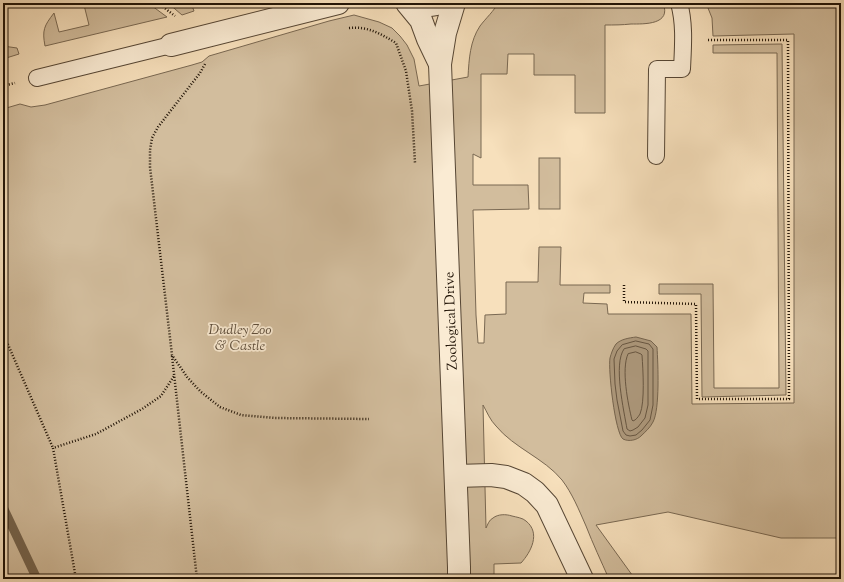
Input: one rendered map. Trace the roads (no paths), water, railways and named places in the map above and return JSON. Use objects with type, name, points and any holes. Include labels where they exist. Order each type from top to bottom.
[{"type":"street","points":[[171,45],[204,47],[338,3]]},
{"type":"street","name":"Zoological Drive","points":[[407,3],[421,20],[440,64]]},
{"type":"street","points":[[413,3],[432,6],[441,3]]},
{"type":"street","name":"Zoological Drive","points":[[454,3],[445,33],[440,64],[456,476],[459,567],[458,579]]},
{"type":"street","points":[[456,476],[491,475],[506,477],[524,484],[535,492],[548,505],[582,579]]},
{"type":"lane","points":[[656,156],[657,69],[682,69],[683,43],[679,3]]},
{"type":"lane","points":[[37,78],[171,45]]},
{"type":"water","points":[[636,337],[651,341],[657,347],[658,397],[653,422],[639,437],[633,440],[628,440],[623,439],[617,426],[611,387],[610,358],[614,347],[618,342]]},
{"type":"waterway","points":[[3,507],[37,579]]},
{"type":"park label","name":"Dudley Zoo & Castle","points":[[240,338]]}]
